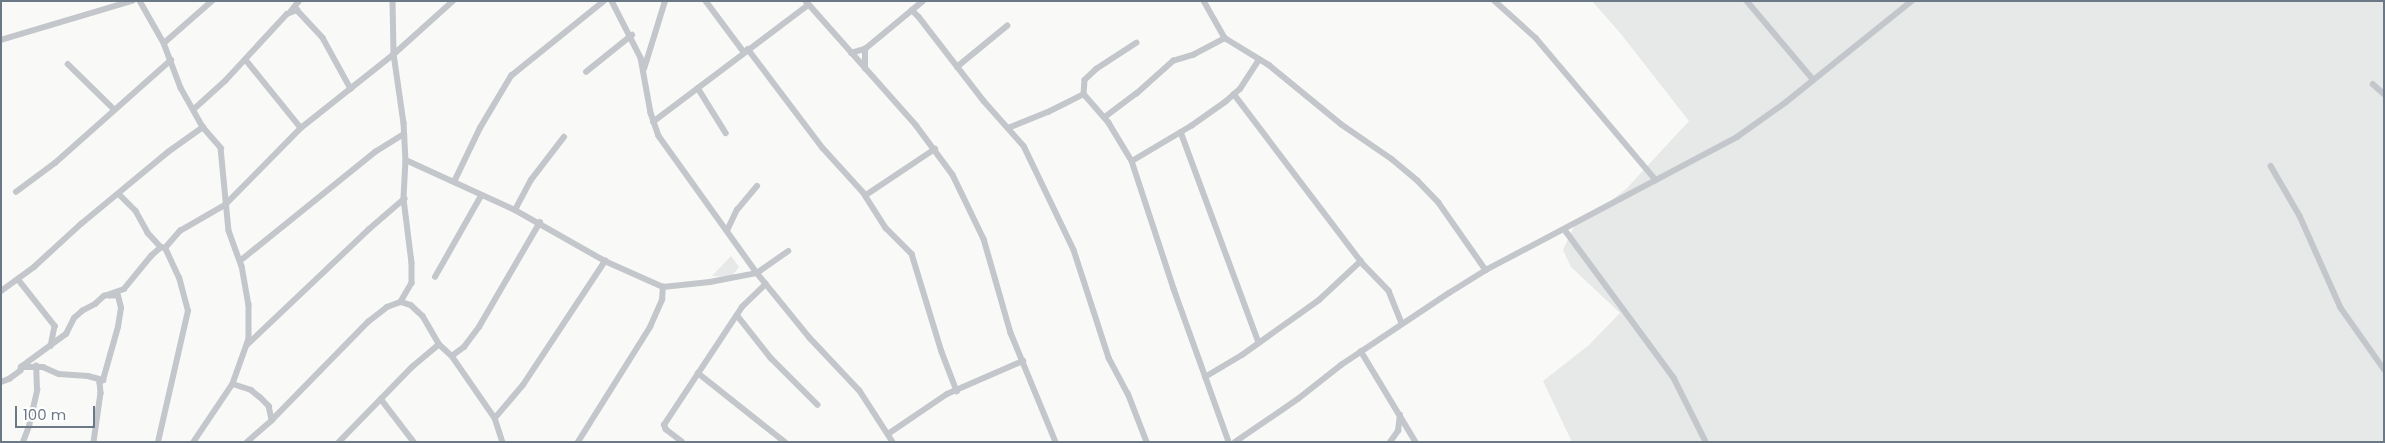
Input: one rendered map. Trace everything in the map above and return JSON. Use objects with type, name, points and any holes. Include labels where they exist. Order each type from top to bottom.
[{"type":"street","points":[[1,40],[132,1]]},
{"type":"street","points":[[140,1],[164,43],[181,88],[204,127],[221,148],[229,231],[240,261],[249,304],[247,345],[233,384],[194,442]]},
{"type":"street","points":[[164,43],[212,1]]},
{"type":"street","points":[[194,109],[246,60],[299,1]]},
{"type":"street","points":[[392,1],[394,54],[406,160],[404,199],[412,283],[401,302]]},
{"type":"street","points":[[104,296],[118,296],[151,256],[163,248],[180,231],[225,204],[300,128],[394,54],[453,1]]},
{"type":"street","points":[[454,182],[499,93],[511,76],[604,1]]},
{"type":"street","points":[[612,1],[632,35],[641,58],[653,122],[659,136],[756,273],[810,338],[860,391],[893,442]]},
{"type":"street","points":[[644,71],[665,1]]},
{"type":"street","points":[[706,1],[823,148],[866,195],[886,228],[912,254],[942,352],[957,391]]},
{"type":"street","points":[[850,53],[865,49],[923,1]]},
{"type":"street","points":[[1204,1],[1225,38],[1269,65],[1341,124],[1392,159],[1418,181],[1439,203],[1486,270]]},
{"type":"street","points":[[1495,1],[1536,38],[1656,180]]},
{"type":"street","points":[[1748,1],[1814,79]]},
{"type":"street","points":[[1235,442],[1361,351],[1486,270],[1738,137],[1912,1]]},
{"type":"street","points":[[653,122],[807,3],[916,125],[953,174],[978,223],[1011,334],[1056,442]]},
{"type":"street","points":[[288,14],[296,10],[300,12],[323,38],[351,89]]},
{"type":"street","points":[[912,10],[919,16],[957,67],[1024,146],[1068,235],[1110,358],[1128,393],[1147,442]]},
{"type":"street","points":[[957,67],[1007,26]]},
{"type":"street","points":[[586,72],[632,35]]},
{"type":"street","points":[[1105,117],[1136,94],[1173,61],[1193,55],[1225,38]]},
{"type":"street","points":[[1137,43],[1097,69],[1085,80],[1082,87],[1084,94],[1105,117],[1132,161],[1228,442]]},
{"type":"street","points":[[865,49],[865,70]]},
{"type":"street","points":[[641,58],[650,50]]},
{"type":"street","points":[[16,192],[55,163],[170,60]]},
{"type":"street","points":[[246,60],[300,128]]},
{"type":"street","points":[[1132,161],[1181,132],[1234,94],[1240,89],[1259,60]]},
{"type":"street","points":[[68,64],[114,109]]},
{"type":"street","points":[[2373,84],[2384,94]]},
{"type":"street","points":[[698,88],[726,133]]},
{"type":"street","points":[[1008,128],[1048,112],[1084,94]]},
{"type":"street","points":[[1234,94],[1361,261],[1389,291],[1402,324]]},
{"type":"street","points":[[1,291],[18,279],[168,152],[204,127]]},
{"type":"street","points":[[1181,132],[1259,343]]},
{"type":"street","points":[[240,261],[375,152],[404,134]]},
{"type":"street","points":[[515,210],[531,180],[564,137]]},
{"type":"street","points":[[866,195],[934,149]]},
{"type":"street","points":[[406,160],[540,222],[605,261],[663,287],[710,282],[756,273],[788,251]]},
{"type":"street","points":[[2271,166],[2300,216],[2341,308],[2384,370]]},
{"type":"street","points":[[727,231],[737,210],[757,186]]},
{"type":"street","points":[[119,194],[136,211],[148,232],[163,248],[179,278],[188,311],[158,442]]},
{"type":"street","points":[[434,278],[481,196]]},
{"type":"street","points":[[247,345],[368,230],[404,199]]},
{"type":"street","points":[[452,356],[464,347],[479,327],[540,222]]},
{"type":"street","points":[[1565,230],[1674,378],[1706,442]]},
{"type":"street","points":[[495,418],[523,385],[605,261]]},
{"type":"street","points":[[1205,377],[1226,366],[1319,300],[1361,261]]},
{"type":"street","points":[[18,279],[55,326],[51,346]]},
{"type":"street","points":[[682,442],[666,430],[664,425],[737,315],[766,284]]},
{"type":"street","points":[[578,442],[650,327],[662,300],[663,287]]},
{"type":"street","points":[[1,382],[20,371],[21,367],[66,334],[74,318],[82,311],[95,304],[104,296],[124,289]]},
{"type":"street","points":[[94,442],[102,393],[100,382],[103,380],[118,327],[121,308],[118,296]]},
{"type":"street","points":[[247,442],[272,420],[368,322],[388,307],[401,302],[411,305],[423,316],[439,344],[452,356],[495,418],[503,442]]},
{"type":"street","points":[[737,315],[772,358],[818,405]]},
{"type":"street","points":[[338,442],[412,367],[439,344]]},
{"type":"street","points":[[1361,351],[1416,442]]},
{"type":"street","points":[[888,434],[940,398],[1023,361]]},
{"type":"street","points":[[21,367],[36,366],[59,374],[88,376],[103,380]]},
{"type":"street","points":[[23,442],[29,426],[37,390],[36,366]]},
{"type":"street","points":[[698,373],[784,442]]},
{"type":"street","points":[[233,384],[251,390],[260,397],[269,406],[272,420]]},
{"type":"street","points":[[381,400],[414,442]]},
{"type":"street","points":[[1390,442],[1398,431],[1400,415]]},
{"type":"shaded area","points":[[1592,1],[2384,1],[2384,442],[1572,442],[1543,381],[1589,345],[1620,313],[1571,267],[1563,250],[1577,220],[1603,207],[1626,189],[1689,121],[1621,34]]},
{"type":"shaded area","points":[[731,256],[739,267],[731,277],[712,276]]}]
